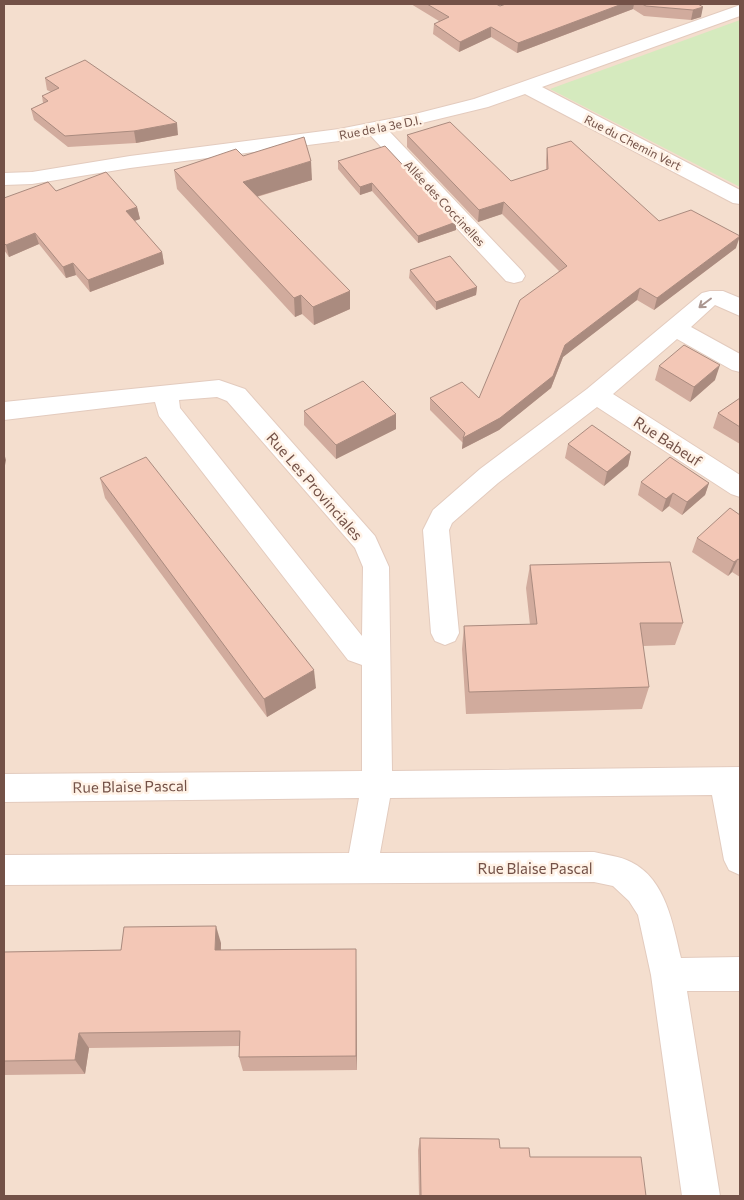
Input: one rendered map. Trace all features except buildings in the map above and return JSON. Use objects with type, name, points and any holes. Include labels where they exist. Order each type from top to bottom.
[{"type":"street","name":"Rue de la 3e D.I.","points":[[4,179],[32,178],[130,162],[376,129],[481,103],[740,10]]},
{"type":"street","name":"Rue du Chemin Vert","points":[[526,86],[740,198]]},
{"type":"street","name":"Allée des Coccinelles","points":[[376,129],[514,276]]},
{"type":"street","points":[[445,633],[436,530],[442,517],[489,476],[596,395],[710,298],[724,298],[740,308]]},
{"type":"street","points":[[675,328],[740,364]]},
{"type":"street","name":"Rue Les Provinciales","points":[[4,411],[166,392],[219,388],[236,395],[366,543],[376,567],[377,784]]},
{"type":"street","points":[[166,392],[168,410],[358,652],[376,656]]},
{"type":"street","name":"Rue Babeuf","points":[[596,395],[740,487]]},
{"type":"street","points":[[732,781],[740,860]]},
{"type":"street","name":"Rue Blaise Pascal","points":[[4,788],[732,781]]},
{"type":"street","points":[[362,868],[377,784]]},
{"type":"street","name":"Rue Blaise Pascal","points":[[4,870],[594,867],[622,873],[640,890],[653,910],[668,975],[702,1196]]},
{"type":"street","points":[[668,975],[740,974]]},
{"type":"shaded area","points":[[4,4],[740,4],[740,1196],[4,1196]]},
{"type":"green space","points":[[740,20],[740,187],[550,89]]}]
